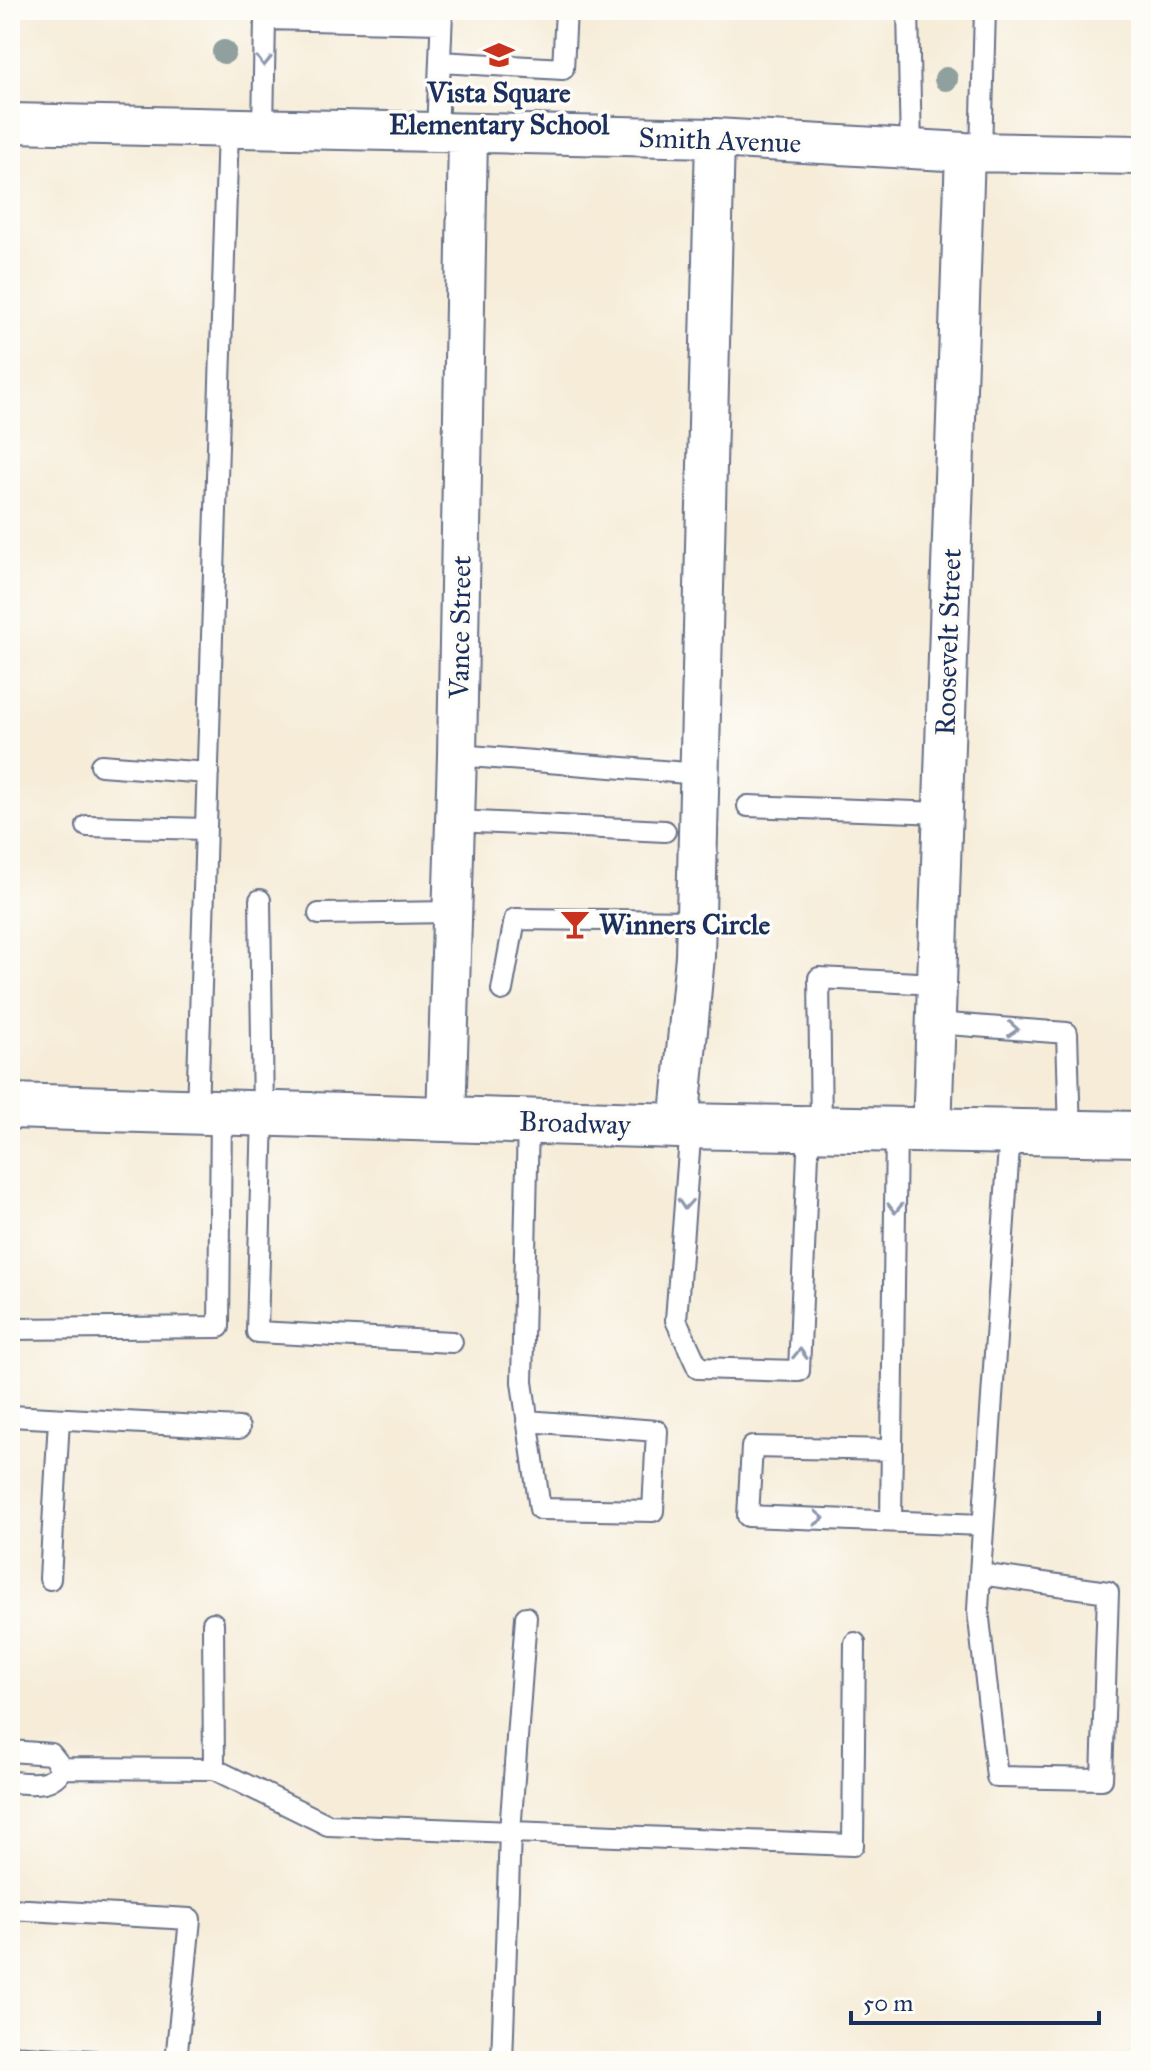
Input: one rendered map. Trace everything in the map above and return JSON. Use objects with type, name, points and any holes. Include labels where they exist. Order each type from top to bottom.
[{"type":"main road","name":"Broadway","points":[[10,1106],[685,1126],[1141,1134]]},
{"type":"street","name":"Smith Avenue","points":[[10,123],[715,138],[973,152],[1141,155]]},
{"type":"street","name":"Vance Street","points":[[446,1120],[457,755],[453,133]]},
{"type":"street","points":[[685,1126],[696,921],[715,138]]},
{"type":"street","name":"Roosevelt Street","points":[[914,1131],[935,1023],[973,152]]},
{"type":"lane","points":[[440,62],[563,69],[566,10]]},
{"type":"lane","points":[[908,10],[911,149]]},
{"type":"lane","points":[[973,152],[985,10]]},
{"type":"lane","points":[[452,1342],[257,1332],[227,1113],[206,829],[245,129],[265,19],[442,16],[440,62],[453,133]]},
{"type":"lane","points":[[457,755],[700,774]]},
{"type":"lane","points":[[101,765],[208,773]]},
{"type":"lane","points":[[748,806],[943,813]]},
{"type":"lane","points":[[455,821],[665,831]]},
{"type":"lane","points":[[87,826],[206,829]]},
{"type":"lane","points":[[10,1329],[219,1327],[227,1113],[260,900]]},
{"type":"lane","points":[[319,914],[452,912]]},
{"type":"lane","points":[[502,990],[515,919],[696,921]]},
{"type":"lane","points":[[685,1126],[676,1320],[698,1368],[799,1371],[815,1129],[819,978],[937,984]]},
{"type":"lane","points":[[935,1023],[1067,1033],[1070,1133]]},
{"type":"lane","points":[[527,1421],[657,1431],[653,1511],[540,1509],[527,1421],[522,1382],[528,1122]]},
{"type":"lane","points":[[891,1521],[891,1450],[914,1131]]},
{"type":"lane","points":[[980,1574],[1108,1592],[1102,1779],[997,1777],[978,1610],[980,1574],[983,1525],[1010,1132]]},
{"type":"lane","points":[[10,1416],[239,1428]]},
{"type":"lane","points":[[50,1579],[59,1419]]},
{"type":"lane","points":[[891,1450],[752,1447],[748,1516],[983,1525]]},
{"type":"lane","points":[[502,2061],[510,1832],[526,1617]]},
{"type":"lane","points":[[213,1623],[214,1769]]},
{"type":"lane","points":[[62,1768],[214,1769],[328,1825],[853,1845],[855,1643]]},
{"type":"lane","points":[[10,1751],[51,1754],[62,1768]]},
{"type":"lane","points":[[10,1782],[46,1783],[55,1779],[62,1768]]},
{"type":"lane","points":[[10,1909],[190,1919],[176,2061]]},
{"type":"lane","points":[[10,2056],[93,2061]]},
{"type":"place","name":"Vista Square Elementary School","points":[[499,55]]},
{"type":"place","name":"Winners Circle","points":[[575,924]]}]
